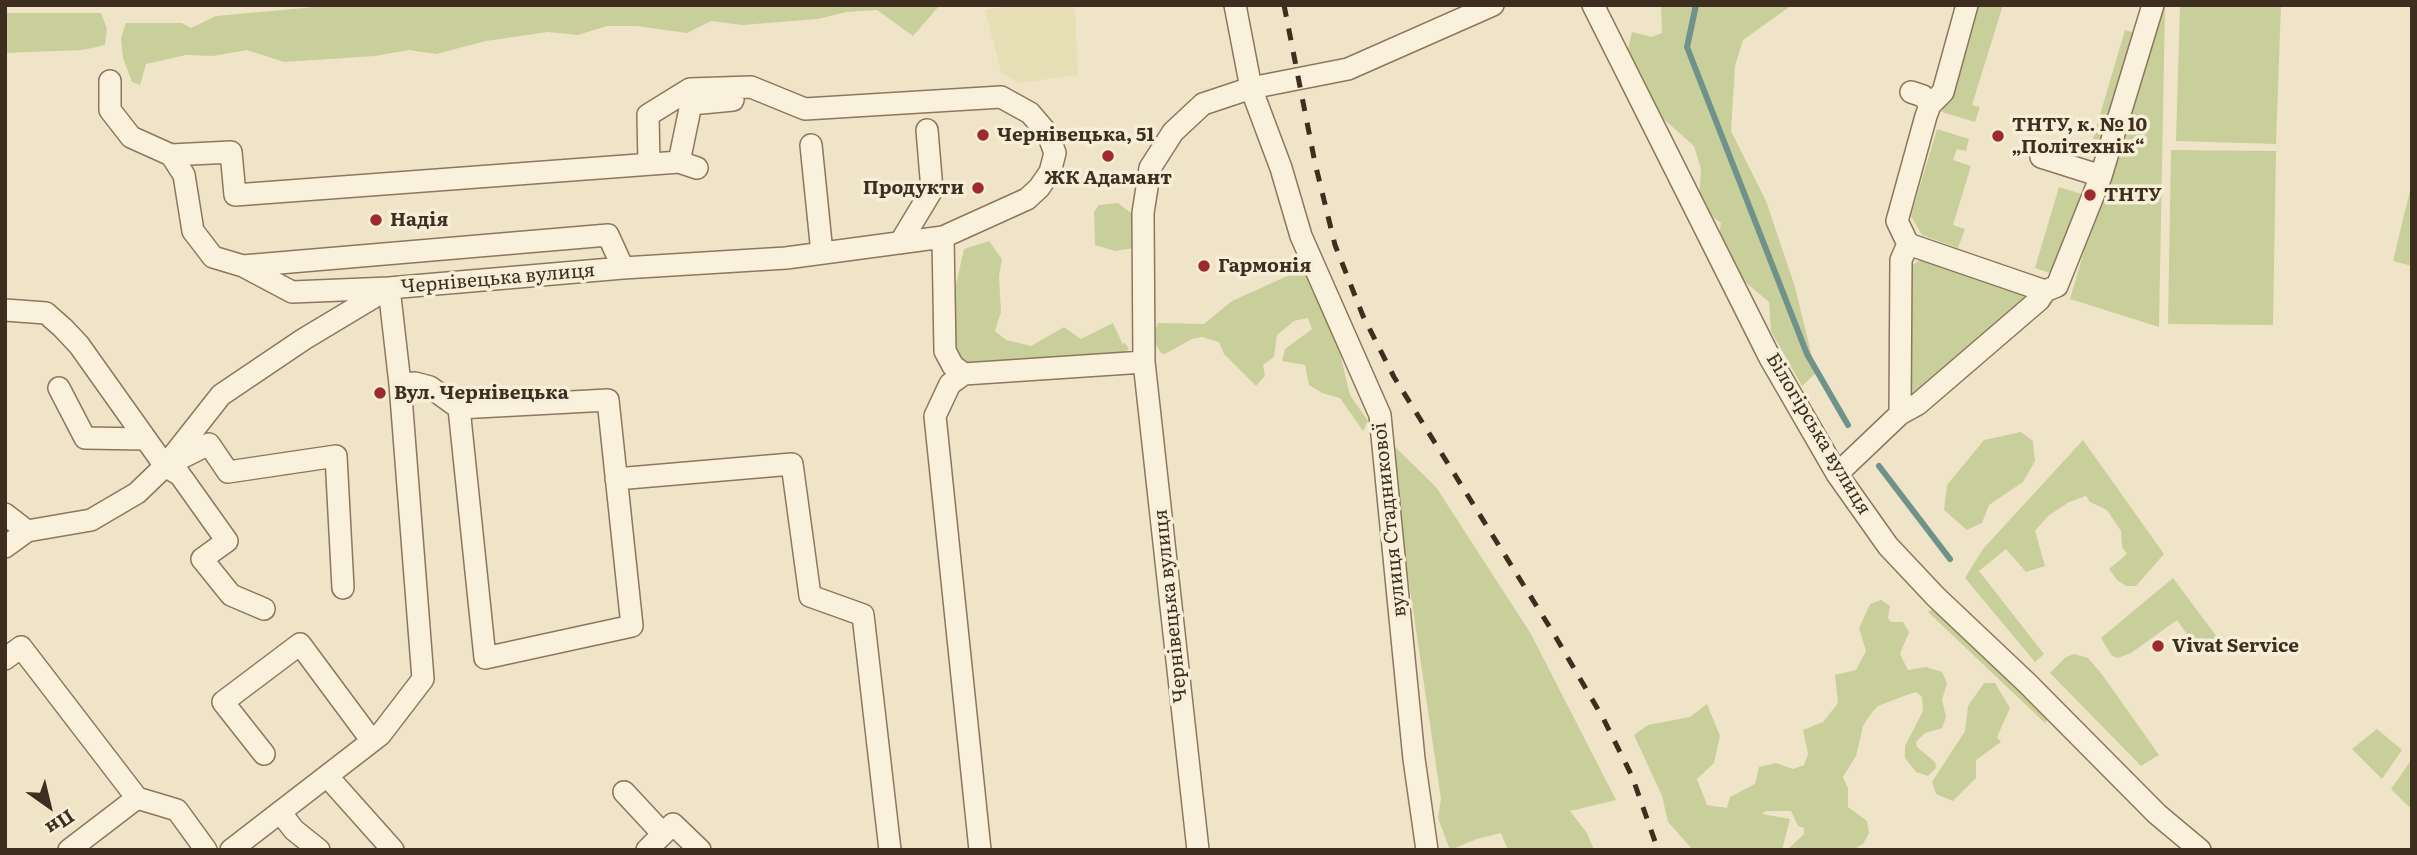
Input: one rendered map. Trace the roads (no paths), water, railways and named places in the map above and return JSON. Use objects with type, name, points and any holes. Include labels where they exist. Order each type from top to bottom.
[{"type":"street","name":"вулиця Стадникової","points":[[1235,5],[1251,88],[1281,168],[1301,236],[1380,415],[1414,759],[1427,850]]},
{"type":"street","name":"Чернівецька вулиця","points":[[1198,850],[1144,362],[1143,213],[1150,168],[1173,132],[1203,104],[1251,88],[1348,69],[1493,5]]},
{"type":"street","points":[[1967,5],[1943,92],[1930,105],[1897,221],[1908,244],[2045,291]]},
{"type":"street","points":[[1837,474],[1900,414],[1918,404],[2039,300],[2045,291],[2057,286],[2101,176],[2153,5]]},
{"type":"street","name":"Білогірська вулиця","points":[[1598,7],[1770,358],[1837,474],[1888,546],[1936,597],[2027,683],[2157,814],[2200,850]]},
{"type":"street","points":[[110,80],[110,110],[131,138],[171,155],[230,152],[235,195],[649,164],[688,165],[691,104],[750,98],[766,93]]},
{"type":"street","points":[[649,164],[648,114],[690,89],[751,87],[766,93]]},
{"type":"street","points":[[1911,92],[1923,96],[1930,105]]},
{"type":"street","name":"Чернівецька вулиця","points":[[234,849],[372,741],[423,679],[400,384],[389,288],[822,253],[943,237],[1027,199],[1040,188],[1050,172],[1055,153],[1048,134],[1030,113],[1001,97],[805,109],[766,93]]},
{"type":"street","points":[[900,243],[932,190],[927,130]]},
{"type":"street","points":[[811,145],[822,253]]},
{"type":"street","points":[[171,155],[184,175],[193,231],[213,257],[243,266],[292,292],[389,288]]},
{"type":"street","points":[[2041,157],[2101,176]]},
{"type":"street","points":[[243,266],[608,235],[623,268]]},
{"type":"street","points":[[943,237],[945,351],[953,366],[964,374]]},
{"type":"street","points":[[1900,414],[1901,260],[1908,244]]},
{"type":"street","points":[[5,547],[27,531],[91,520],[137,493],[165,466],[221,395],[303,339],[389,288]]},
{"type":"street","points":[[5,310],[46,313],[79,345],[165,466],[180,475],[227,541],[202,559],[231,595],[264,609]]},
{"type":"street","points":[[980,850],[934,416],[950,384],[964,374],[1144,362]]},
{"type":"street","points":[[400,384],[415,383],[430,387],[459,408],[608,400],[632,626],[485,658],[459,408]]},
{"type":"street","points":[[59,388],[85,438],[146,439]]},
{"type":"street","points":[[165,466],[209,444],[228,472],[336,456],[344,588]]},
{"type":"street","points":[[617,479],[792,464],[810,596],[863,615],[890,850]]},
{"type":"street","points":[[5,514],[27,531]]},
{"type":"street","points":[[264,754],[223,702],[300,644],[372,741]]},
{"type":"street","points":[[5,659],[21,647],[137,798],[177,810],[206,850]]},
{"type":"street","points":[[327,776],[393,850]]},
{"type":"street","points":[[624,792],[663,834]]},
{"type":"street","points":[[69,850],[137,798]]},
{"type":"street","points":[[280,812],[294,830],[319,850]]},
{"type":"street","points":[[646,850],[673,824],[700,850]]},
{"type":"waterway","points":[[1696,5],[1687,47],[1807,354],[1848,425]]},
{"type":"waterway","points":[[1879,466],[1950,559]]},
{"type":"railway","points":[[1284,5],[1315,163],[1335,245],[1363,316],[1394,377],[1554,634],[1603,718],[1632,776],[1658,850]]},
{"type":"place","name":"Чернівецька, 51","points":[[983,135]]},
{"type":"place","name":"ТНТУ, к. № 10 „Політехнік“","points":[[1998,136]]},
{"type":"place","name":"ЖК Адамант","points":[[1108,156]]},
{"type":"place","name":"Продукти","points":[[978,188]]},
{"type":"place","name":"ТНТУ","points":[[2090,195]]},
{"type":"place","name":"Надія","points":[[376,220]]},
{"type":"place","name":"Гармонія","points":[[1204,266]]},
{"type":"place","name":"Вул. Чернівецька","points":[[380,393]]},
{"type":"place","name":"Vivat Service","points":[[2158,646]]}]
